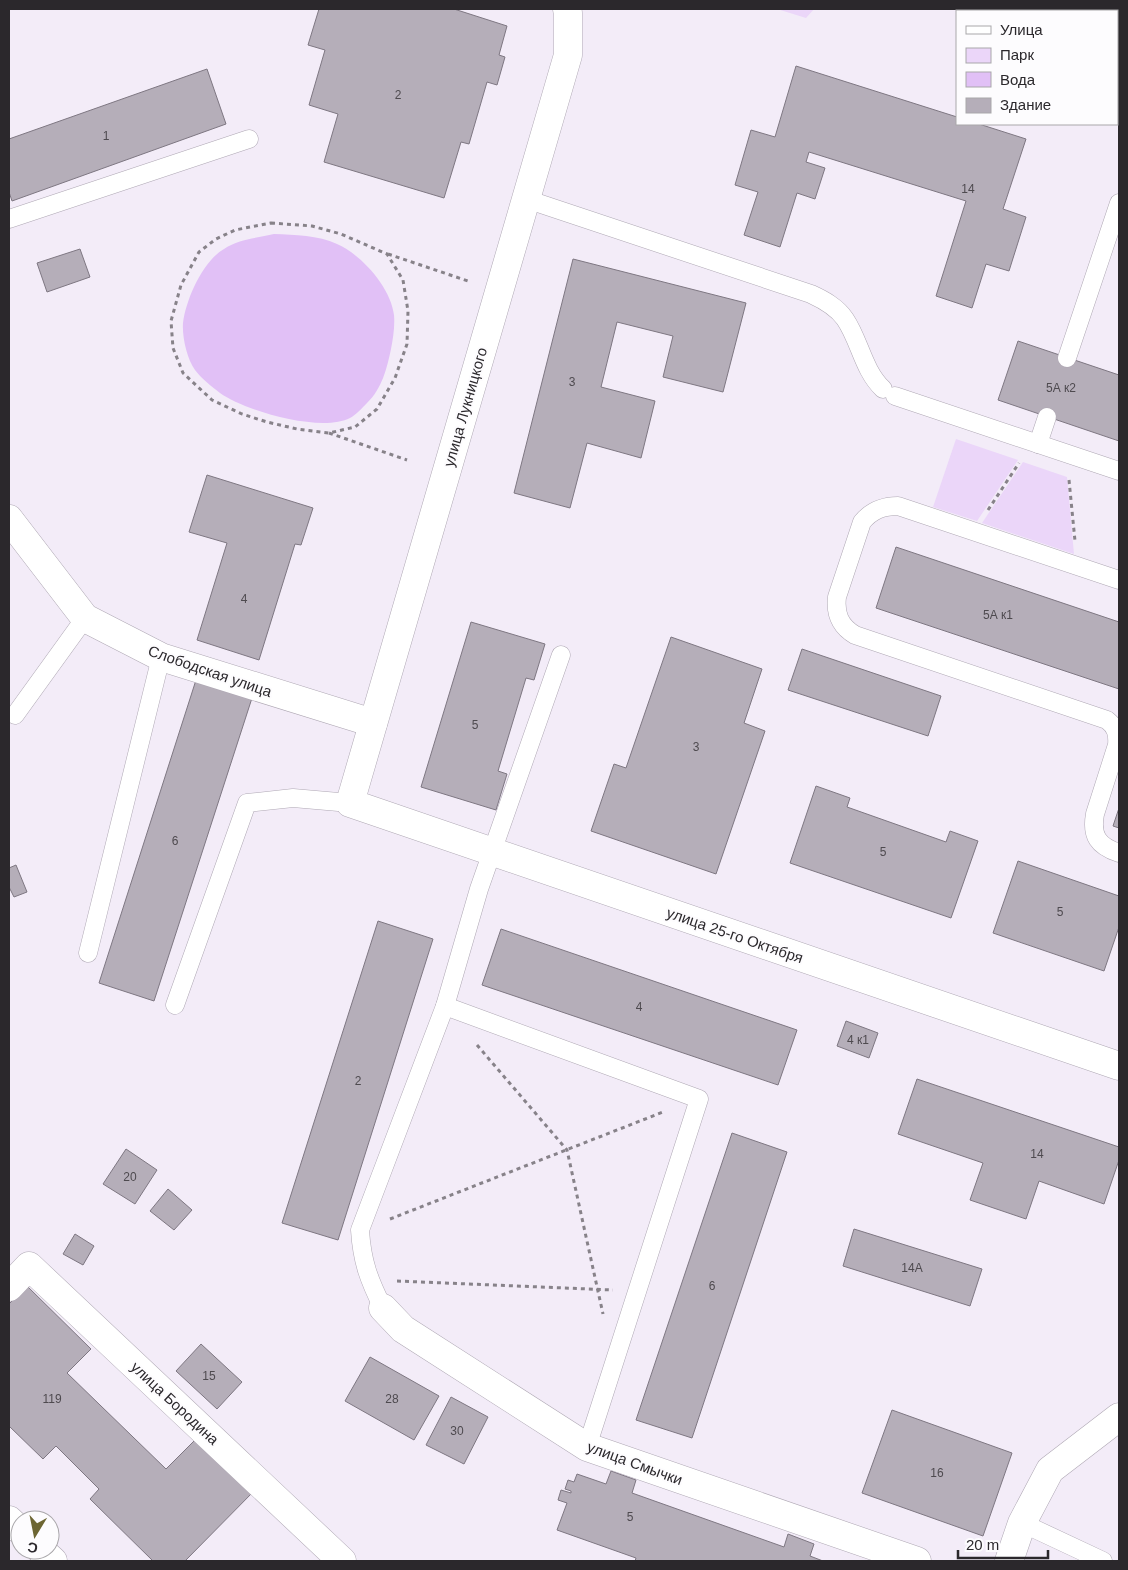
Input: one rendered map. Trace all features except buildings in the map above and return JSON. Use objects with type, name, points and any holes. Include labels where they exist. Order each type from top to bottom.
[{"type":"street","name":"улица Лукницкого","points":[[350,804],[568,55],[567,9]]},
{"type":"street","name":"Слободская улица","points":[[9,519],[85,618],[161,658],[373,723]]},
{"type":"street","name":"улица 25-го Октября","points":[[350,804],[1119,1066]]},
{"type":"street","name":"улица Бородина","points":[[9,1287],[29,1266],[342,1561]]},
{"type":"street","name":"улица Смычки","points":[[383,1308],[403,1329],[587,1447],[869,1553],[917,1561]]},
{"type":"street","points":[[1009,1561],[1022,1523],[1050,1470],[1119,1417]]},
{"type":"lane","points":[[9,219],[249,140]]},
{"type":"lane","points":[[526,199],[811,294],[827,302],[845,320],[871,374],[889,392],[1119,471]]},
{"type":"lane","points":[[1068,358],[1119,203]]},
{"type":"lane","points":[[1036,443],[1048,417]]},
{"type":"lane","points":[[1119,580],[898,506],[887,506],[868,515],[862,522],[837,597],[837,614],[847,630],[855,635],[1107,720],[1116,730],[1118,745],[1093,825],[1099,842],[1106,849],[1119,853]]},
{"type":"lane","points":[[15,715],[85,618]]},
{"type":"lane","points":[[383,1308],[368,1280],[361,1253],[360,1230],[444,1006],[479,889],[561,655]]},
{"type":"lane","points":[[88,953],[161,658]]},
{"type":"lane","points":[[175,1005],[247,803],[293,798],[350,804]]},
{"type":"lane","points":[[444,1006],[699,1099],[587,1447]]},
{"type":"lane","points":[[1022,1523],[1103,1561]]},
{"type":"path","points":[[407,460],[329,433],[297,430],[242,414],[212,400],[183,373],[173,348],[171,321],[181,285],[199,252],[216,239],[235,230],[271,223],[312,226],[341,234],[387,254],[468,281]]},
{"type":"path","points":[[329,433],[355,426],[377,408],[395,378],[407,344],[408,311],[403,280],[387,254]]},
{"type":"path","points":[[974,532],[1036,443]]},
{"type":"path","points":[[1067,453],[1078,566]]},
{"type":"path","points":[[477,1044],[567,1150],[604,1317]]},
{"type":"path","points":[[360,1230],[699,1099]]},
{"type":"path","points":[[368,1280],[637,1292]]},
{"type":"green space","points":[[777,9],[814,9],[806,18]]},
{"type":"green space","points":[[956,439],[1018,460],[977,521],[933,507]]},
{"type":"green space","points":[[1023,462],[1067,477],[1074,554],[982,523]]},
{"type":"water","points":[[274,234],[314,237],[330,241],[347,249],[374,274],[392,305],[394,332],[386,371],[377,391],[350,418],[337,422],[321,423],[284,418],[247,407],[220,393],[203,379],[197,373],[187,354],[183,329],[185,313],[192,292],[209,262],[230,246],[242,241]]}]
